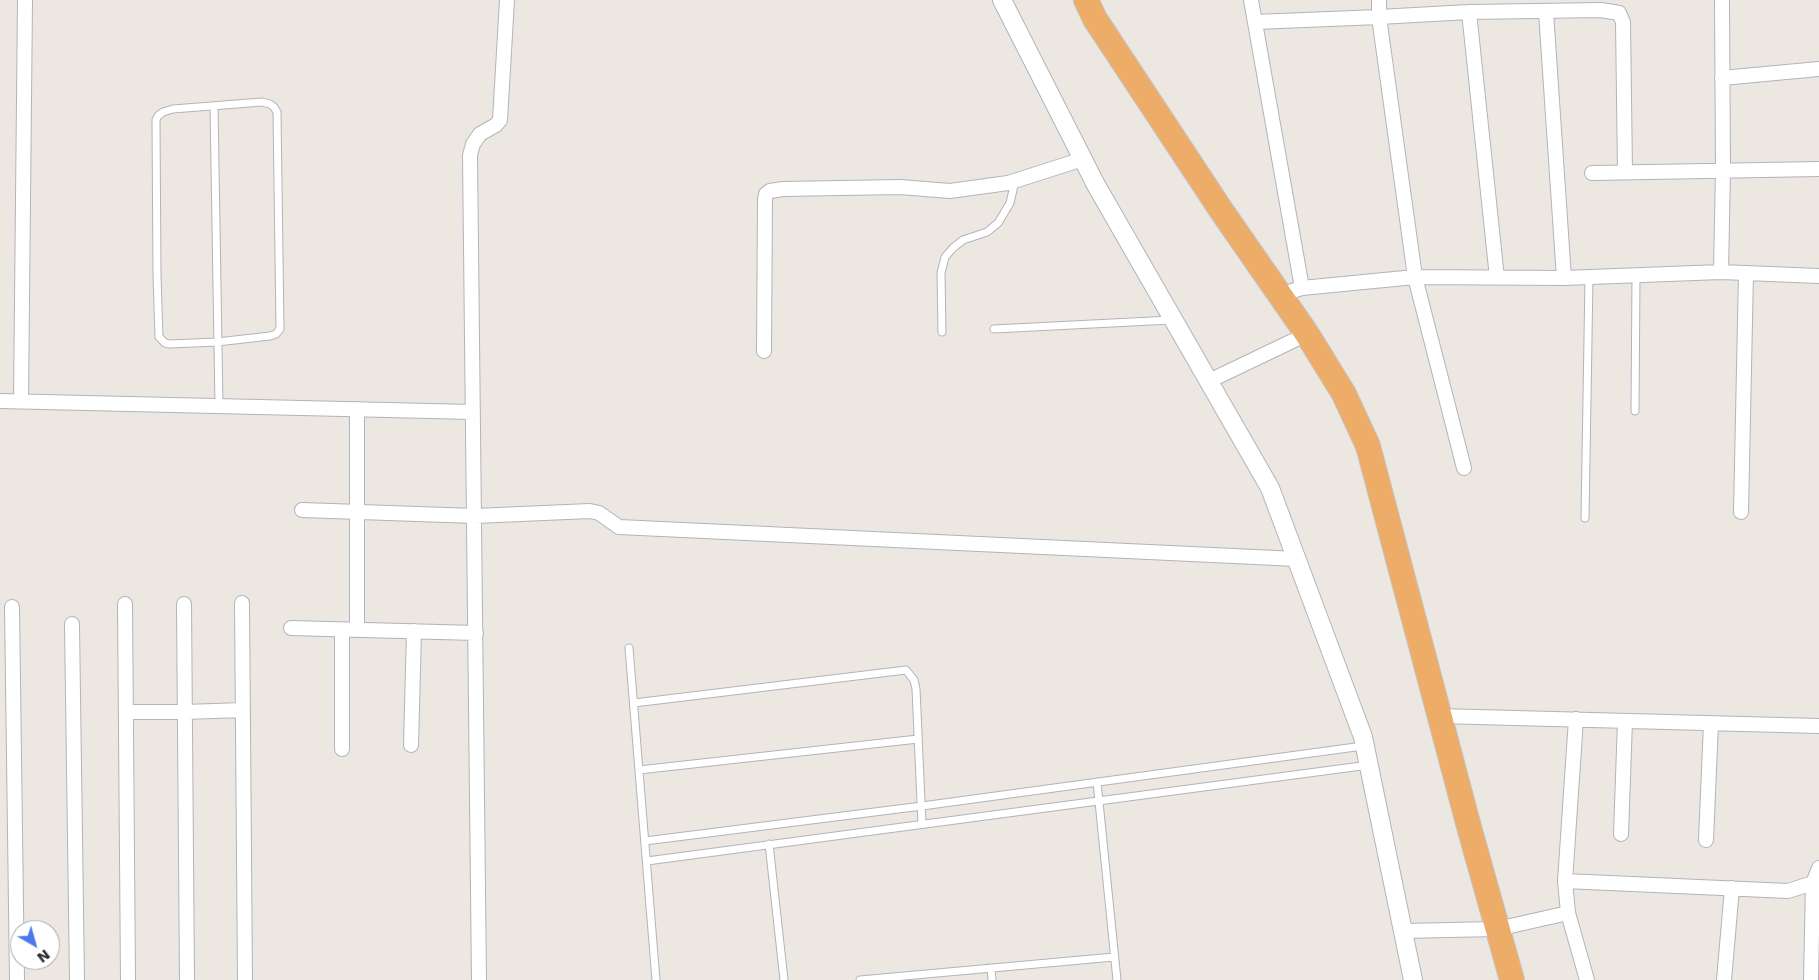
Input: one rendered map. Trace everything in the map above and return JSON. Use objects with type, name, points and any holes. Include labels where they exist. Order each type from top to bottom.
[{"type":"highway","points":[[1086,0],[1095,19],[1221,210],[1307,334],[1344,394],[1368,446],[1439,716],[1512,980]]},
{"type":"street","points":[[21,401],[25,0]]},
{"type":"street","points":[[480,980],[470,155],[473,144],[480,134],[496,125],[500,120],[507,0]]},
{"type":"street","points":[[1002,0],[1083,159],[1270,488],[1363,737],[1413,980]]},
{"type":"street","points":[[1251,0],[1302,288]]},
{"type":"street","points":[[1379,0],[1379,17],[1415,277],[1464,468]]},
{"type":"street","points":[[1721,272],[1724,170],[1722,0]]},
{"type":"street","points":[[1254,22],[1469,12],[1515,6],[1546,12],[1601,10],[1619,13],[1622,17],[1625,172]]},
{"type":"street","points":[[1469,12],[1497,278]]},
{"type":"street","points":[[1546,12],[1564,278]]},
{"type":"street","points":[[1722,78],[1819,70]]},
{"type":"street","points":[[764,352],[765,208],[766,194],[770,191],[783,189],[900,187],[950,191],[1015,180],[1083,159]]},
{"type":"street","points":[[1592,173],[1819,169]]},
{"type":"street","points":[[1279,295],[1302,288],[1415,277],[1589,278],[1721,272],[1819,276]]},
{"type":"street","points":[[1741,512],[1746,273]]},
{"type":"street","points":[[1209,381],[1307,334]]},
{"type":"street","points":[[0,400],[473,412]]},
{"type":"street","points":[[357,409],[357,630]]},
{"type":"street","points":[[302,510],[475,516],[590,511],[599,513],[618,527],[1297,559]]},
{"type":"street","points":[[125,604],[128,980]]},
{"type":"street","points":[[184,604],[187,980]]},
{"type":"street","points":[[242,604],[245,980]]},
{"type":"street","points":[[12,606],[17,980]]},
{"type":"street","points":[[72,624],[77,980]]},
{"type":"street","points":[[291,628],[476,633]]},
{"type":"street","points":[[342,630],[342,749]]},
{"type":"street","points":[[411,745],[414,631]]},
{"type":"street","points":[[126,712],[243,710]]},
{"type":"street","points":[[1439,716],[1819,726]]},
{"type":"street","points":[[1576,719],[1565,881],[1568,913],[1587,980]]},
{"type":"street","points":[[1621,834],[1625,721]]},
{"type":"street","points":[[1706,840],[1711,723]]},
{"type":"street","points":[[1811,980],[1813,883],[1819,868]]},
{"type":"street","points":[[1565,881],[1788,891],[1813,883]]},
{"type":"street","points":[[1724,980],[1732,888]]},
{"type":"street","points":[[1403,931],[1497,929],[1568,913]]},
{"type":"lane","points":[[262,102],[270,104],[277,112],[280,329],[278,333],[270,336],[217,342],[169,344],[162,341],[159,337],[156,120],[163,112],[214,106],[262,102]]},
{"type":"lane","points":[[214,106],[219,406]]},
{"type":"lane","points":[[942,332],[941,273],[945,257],[963,240],[988,232],[998,223],[1010,203],[1015,180]]},
{"type":"lane","points":[[1635,411],[1636,276]]},
{"type":"lane","points":[[1585,518],[1589,278]]},
{"type":"lane","points":[[994,329],[1174,320]]},
{"type":"lane","points":[[629,648],[656,980]]},
{"type":"lane","points":[[634,703],[906,670],[914,680],[922,824]]},
{"type":"lane","points":[[639,770],[918,739]]},
{"type":"lane","points":[[645,841],[922,806],[1365,746]]},
{"type":"lane","points":[[646,861],[1369,765]]},
{"type":"lane","points":[[1097,782],[1117,980]]},
{"type":"lane","points":[[769,844],[784,980]]},
{"type":"lane","points":[[860,980],[1114,956]]},
{"type":"lane","points":[[990,968],[992,980]]}]
